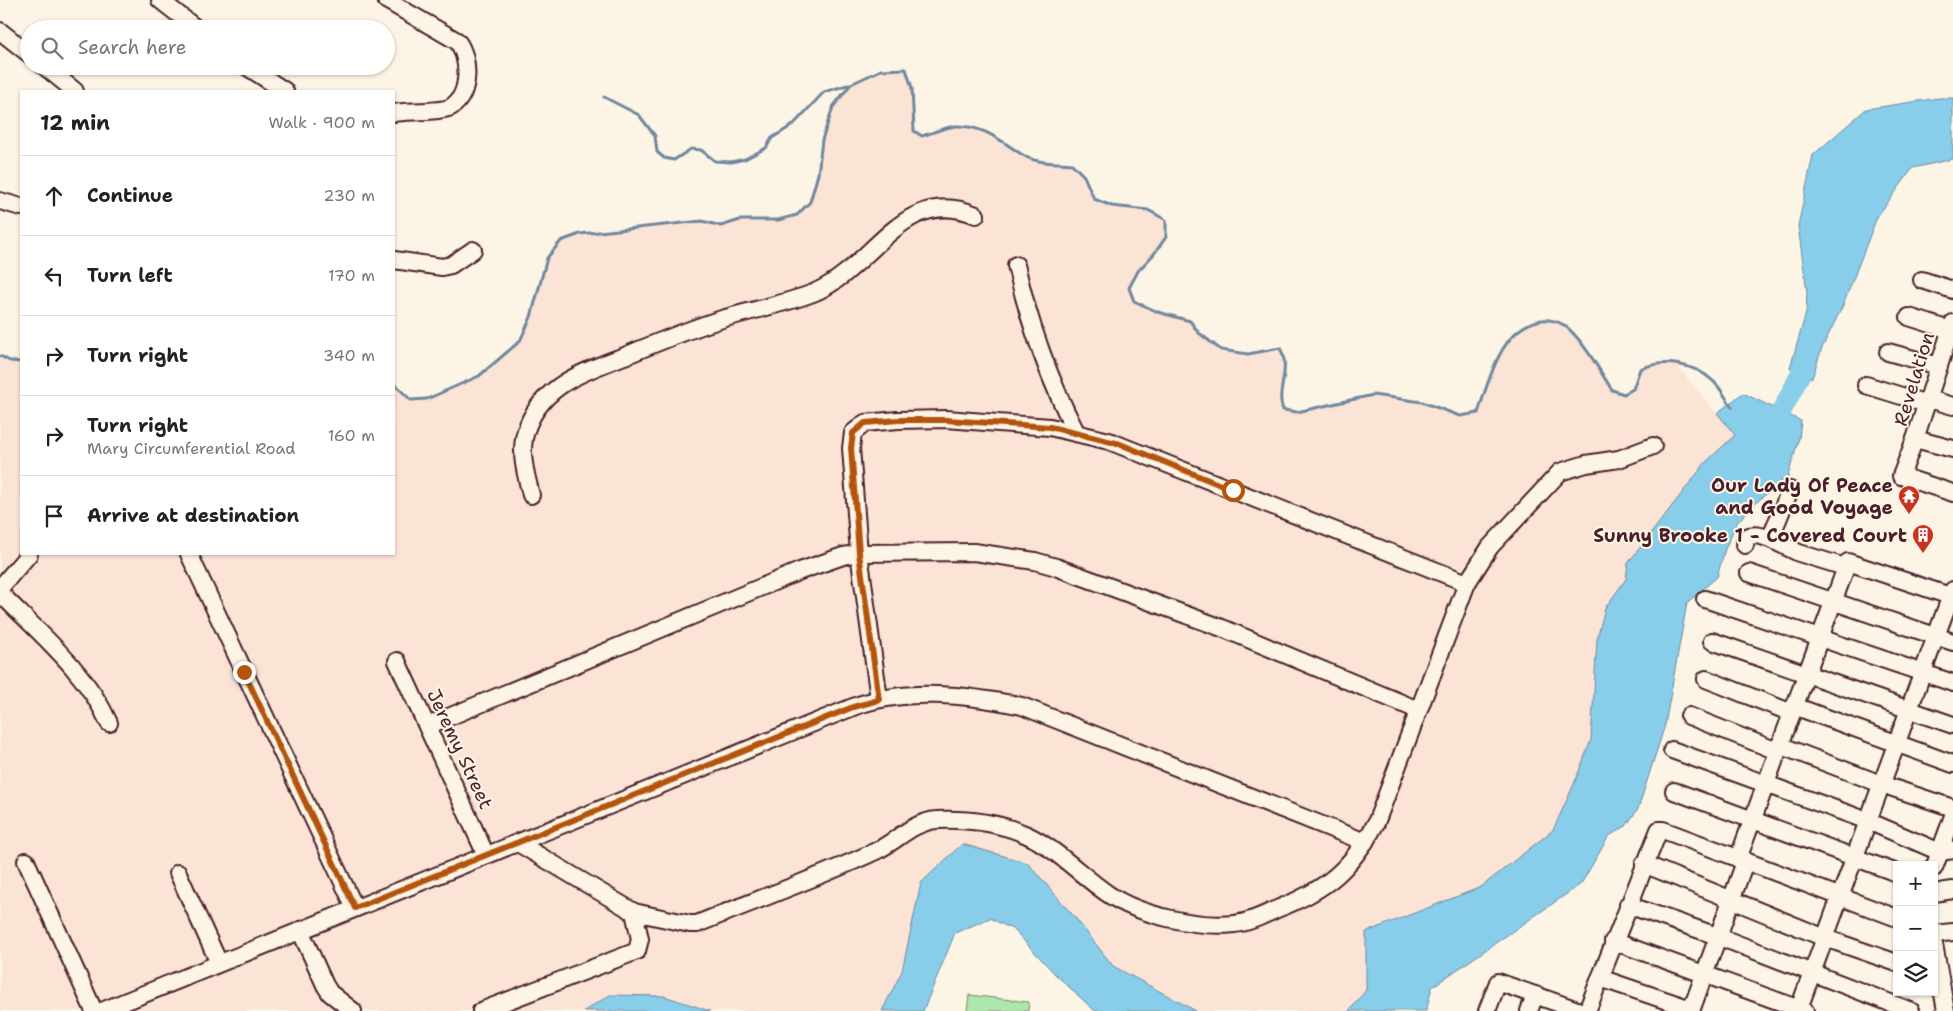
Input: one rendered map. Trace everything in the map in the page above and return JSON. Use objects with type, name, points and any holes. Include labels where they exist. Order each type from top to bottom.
[{"type":"street","points":[[160,0],[186,20]]},
{"type":"street","points":[[386,0],[457,41],[463,48],[468,70],[461,94],[452,107],[441,110],[395,113]]},
{"type":"street","points":[[0,31],[20,47]]},
{"type":"street","points":[[55,75],[74,90]]},
{"type":"street","points":[[260,75],[282,90]]},
{"type":"street","points":[[0,201],[20,207]]},
{"type":"street","points":[[531,495],[522,452],[528,424],[542,401],[568,380],[698,327],[814,292],[841,277],[907,219],[924,210],[948,208],[976,215]]},
{"type":"street","points":[[395,260],[442,267],[451,265],[473,250]]},
{"type":"street","points":[[1016,265],[1023,298],[1047,370],[1076,432]]},
{"type":"street","points":[[1922,280],[1953,290]]},
{"type":"street","points":[[1909,317],[1952,327]]},
{"type":"street","name":"Revelation","points":[[1952,327],[1944,364],[1928,401],[1915,439],[1953,449]]},
{"type":"street","points":[[1888,352],[1944,364]]},
{"type":"street","points":[[1866,385],[1953,406]]},
{"type":"street","points":[[879,700],[859,553],[851,448],[853,433],[865,423],[898,420],[946,420],[1018,423],[1076,432],[1129,448],[1467,583]]},
{"type":"street","points":[[1915,439],[1901,476],[1953,493]]},
{"type":"street","points":[[518,844],[634,912],[679,923],[697,924],[874,852],[916,826],[929,821],[950,820],[994,824],[1029,836],[1110,895],[1140,909],[1170,918],[1218,924],[1236,924],[1305,898],[1317,891],[1339,874],[1365,842],[1376,823],[1467,583],[1501,534],[1560,472],[1586,464],[1619,459],[1653,446]]},
{"type":"street","points":[[1770,539],[1790,490]]},
{"type":"street","points":[[1745,545],[1746,537],[1763,536],[1799,553],[1845,567]]},
{"type":"street","points":[[427,726],[800,571],[843,556],[859,553],[974,552],[1022,558],[1056,566],[1222,628],[1418,710]]},
{"type":"street","points":[[0,588],[28,555]]},
{"type":"street","points":[[189,555],[355,908]]},
{"type":"street","points":[[1600,978],[1691,1010],[1704,974],[1717,936],[1731,899],[1752,822],[1848,562],[1851,561],[1952,594],[1812,972],[1801,1010],[1704,974],[1614,941]]},
{"type":"street","points":[[1749,573],[1953,642]]},
{"type":"street","points":[[0,593],[78,674],[102,707],[110,723]]},
{"type":"street","points":[[1705,599],[1953,683]]},
{"type":"street","points":[[1712,641],[1910,708],[1953,725]]},
{"type":"street","name":"Jeremy Street","points":[[397,660],[486,855]]},
{"type":"street","points":[[1706,680],[1896,743],[1953,764]]},
{"type":"street","points":[[102,1011],[853,707],[879,700],[930,695],[970,698],[1022,706],[1365,842]]},
{"type":"street","points":[[1689,716],[1953,808]]},
{"type":"street","points":[[1672,750],[1947,851]]},
{"type":"street","points":[[1674,791],[1752,822],[1893,872]]},
{"type":"street","points":[[1938,863],[1947,851],[1953,816]]},
{"type":"street","points":[[1487,1011],[1498,982],[1577,1010],[1600,978],[1656,832],[1663,830],[1893,917]]},
{"type":"street","points":[[26,861],[94,1011]]},
{"type":"street","points":[[1644,864],[1825,938],[1893,962]]},
{"type":"street","points":[[178,873],[219,963]]},
{"type":"street","points":[[1938,892],[1953,890]]},
{"type":"street","points":[[1628,905],[1717,936],[1911,1011]]},
{"type":"street","points":[[481,1011],[637,951],[640,940],[634,912]]},
{"type":"street","points":[[300,930],[324,985],[353,1011]]},
{"type":"street","points":[[1938,934],[1953,932]]},
{"type":"street","points":[[1936,951],[1942,976],[1946,1011]]},
{"type":"street","points":[[1529,1011],[1536,995]]},
{"type":"shaded area","points":[[906,69],[912,88],[914,131],[922,136],[956,126],[990,132],[1013,146],[1023,155],[1040,161],[1072,164],[1084,176],[1095,199],[1112,206],[1148,210],[1166,220],[1166,237],[1154,254],[1138,271],[1129,288],[1134,301],[1158,312],[1190,321],[1199,333],[1221,350],[1248,354],[1280,348],[1285,357],[1284,384],[1280,402],[1283,410],[1297,412],[1373,395],[1422,402],[1460,416],[1478,413],[1496,362],[1512,336],[1530,321],[1547,319],[1563,324],[1582,344],[1612,390],[1624,394],[1633,390],[1640,369],[1653,363],[1675,364],[1736,435],[1706,462],[1628,563],[1626,579],[1605,608],[1597,639],[1591,740],[1553,830],[1481,887],[1366,932],[1366,990],[1349,1011],[1196,1011],[1113,966],[1077,920],[1028,864],[921,884],[902,971],[882,1011],[710,1011],[664,996],[610,995],[584,1011],[0,1011],[0,356],[10,361],[20,362],[20,555],[395,555],[395,385],[411,400],[427,399],[479,376],[520,342],[531,317],[547,258],[561,241],[580,234],[702,221],[721,226],[740,220],[778,220],[797,215],[810,202],[818,174],[822,140],[833,107],[851,84],[881,70]]},
{"type":"green space","points":[[969,995],[1029,1002],[1028,1011],[967,1011]]},
{"type":"water","points":[[1939,98],[1953,98],[1953,159],[1913,168],[1877,217],[1844,303],[1822,348],[1812,378],[1790,368],[1806,313],[1807,292],[1798,226],[1813,155],[1866,109]]},
{"type":"water","points":[[1743,393],[1801,421],[1799,438],[1788,476],[1752,506],[1736,524],[1725,549],[1717,577],[1687,603],[1665,725],[1638,809],[1626,826],[1609,836],[1581,884],[1432,987],[1426,1011],[1349,1011],[1366,990],[1366,932],[1481,887],[1553,830],[1591,740],[1597,639],[1605,608],[1626,579],[1628,563],[1706,462],[1735,435],[1717,413]]},
{"type":"water","points":[[962,844],[1028,863],[1077,920],[1113,966],[1196,1011],[1095,1011],[1055,974],[1014,930],[990,918],[955,933],[923,1011],[882,1011],[902,971],[921,883]]},
{"type":"water","points":[[610,995],[664,996],[710,1011],[584,1011]]},
{"type":"waterway","points":[[604,97],[639,115],[655,136],[657,152],[664,158],[674,160],[691,149],[701,150],[715,161],[731,162],[745,159],[766,148],[772,138],[793,125],[824,92],[851,84],[881,70],[906,69],[912,88],[914,131],[922,136],[956,126],[966,126],[984,131],[1028,158],[1072,164],[1084,176],[1094,199],[1112,206],[1148,210],[1166,220],[1166,237],[1154,254],[1138,271],[1129,288],[1134,301],[1158,312],[1190,321],[1199,333],[1221,350],[1248,354],[1280,348],[1284,364],[1281,396],[1283,410],[1297,412],[1373,395],[1422,402],[1460,416],[1478,413],[1492,371],[1507,343],[1516,332],[1528,324],[1542,320],[1559,322],[1571,331],[1590,355],[1612,390],[1624,394],[1633,389],[1640,369],[1659,364],[1678,364],[1697,370],[1713,381],[1732,407]]},
{"type":"waterway","points":[[395,385],[411,400],[427,399],[479,376],[520,341],[531,317],[547,258],[561,241],[580,234],[702,221],[721,226],[740,220],[778,220],[797,215],[810,202],[818,174],[822,140],[833,107],[851,84]]},
{"type":"waterway","points":[[1769,436],[1801,373],[1810,347]]},
{"type":"waterway","points":[[0,356],[10,361],[20,362]]},
{"type":"place","name":"Our Lady Of Peace and Good Voyage","points":[[1909,515]]},
{"type":"place","name":"Sunny Brooke 1 - Covered Court","points":[[1923,554]]},
{"type":"route","points":[[244,672],[355,908],[518,844],[853,707],[879,700],[859,553],[851,448],[853,433],[865,423],[898,420],[946,420],[1018,423],[1050,427],[1120,444],[1233,490]]}]
